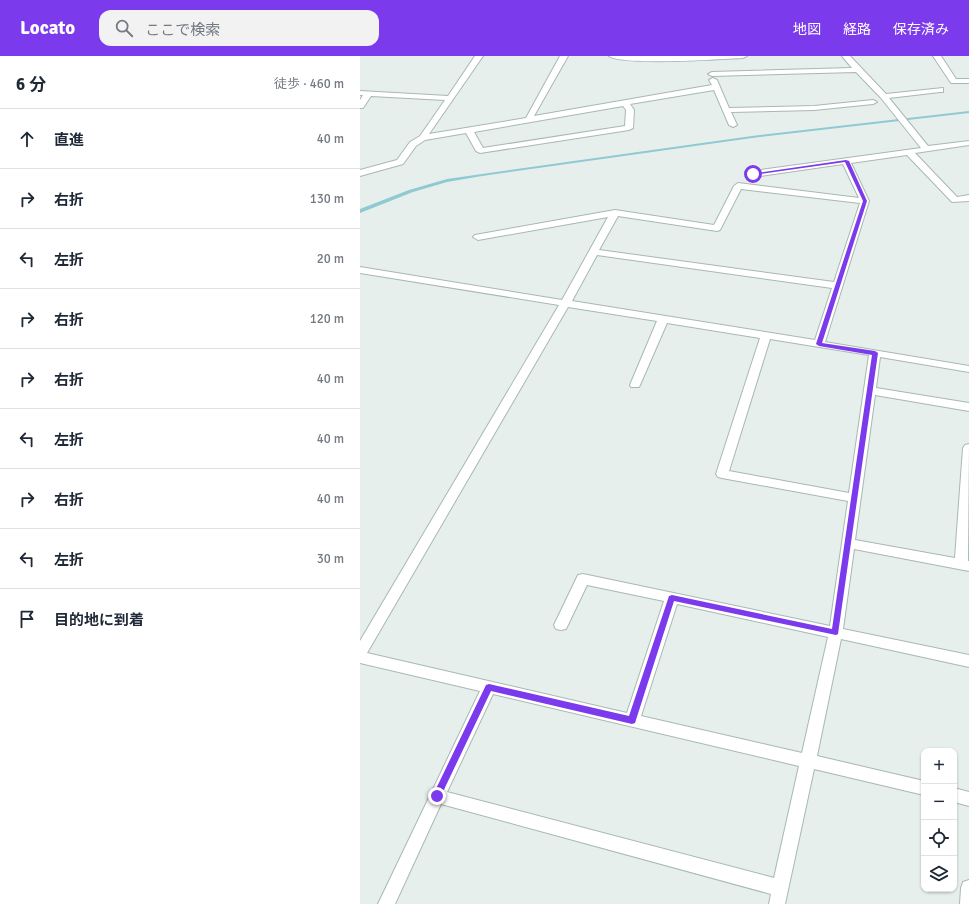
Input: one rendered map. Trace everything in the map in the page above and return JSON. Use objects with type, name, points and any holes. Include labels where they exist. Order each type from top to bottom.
[{"type":"street","points":[[423,138],[449,98],[480,56]]},
{"type":"street","points":[[529,120],[564,56]]},
{"type":"street","points":[[613,56],[709,66],[858,70]]},
{"type":"street","points":[[709,66],[743,56]]},
{"type":"street","points":[[846,56],[884,96],[926,149]]},
{"type":"street","points":[[937,56],[954,81],[969,81]]},
{"type":"street","points":[[709,66],[716,87],[734,125]]},
{"type":"street","points":[[360,173],[400,162],[413,144],[423,138],[716,87]]},
{"type":"street","points":[[884,96],[940,90]]},
{"type":"street","points":[[360,93],[449,98]]},
{"type":"street","points":[[360,106],[369,93]]},
{"type":"street","points":[[726,110],[814,108],[873,102]]},
{"type":"street","points":[[469,130],[480,151],[629,128],[630,110],[625,103]]},
{"type":"street","points":[[753,174],[969,143]]},
{"type":"street","points":[[909,152],[955,200],[969,198]]},
{"type":"street","points":[[819,344],[865,201],[846,161]]},
{"type":"street","points":[[478,237],[615,213],[717,228],[738,186],[865,201]]},
{"type":"street","points":[[360,653],[564,304],[615,213]]},
{"type":"street","points":[[594,252],[838,286]]},
{"type":"street","points":[[360,270],[969,369]]},
{"type":"street","points":[[635,385],[663,320]]},
{"type":"street","points":[[766,336],[722,474],[854,498]]},
{"type":"street","points":[[777,904],[836,632],[875,353]]},
{"type":"street","points":[[870,391],[969,407]]},
{"type":"street","points":[[848,543],[965,565],[969,448]]},
{"type":"street","points":[[561,625],[583,579],[969,661]]},
{"type":"street","points":[[632,720],[672,598]]},
{"type":"street","points":[[360,657],[921,787]]},
{"type":"street","points":[[386,904],[489,687]]},
{"type":"street","points":[[437,796],[780,888]]},
{"type":"street","points":[[957,796],[969,799]]},
{"type":"street","points":[[968,904],[969,888]]},
{"type":"waterway","points":[[360,211],[411,191],[447,181],[482,175],[752,137],[969,112]]},
{"type":"route","points":[[437,796],[489,687],[632,720],[672,598],[836,632],[875,353],[819,344],[865,201],[846,161],[753,174]]}]
